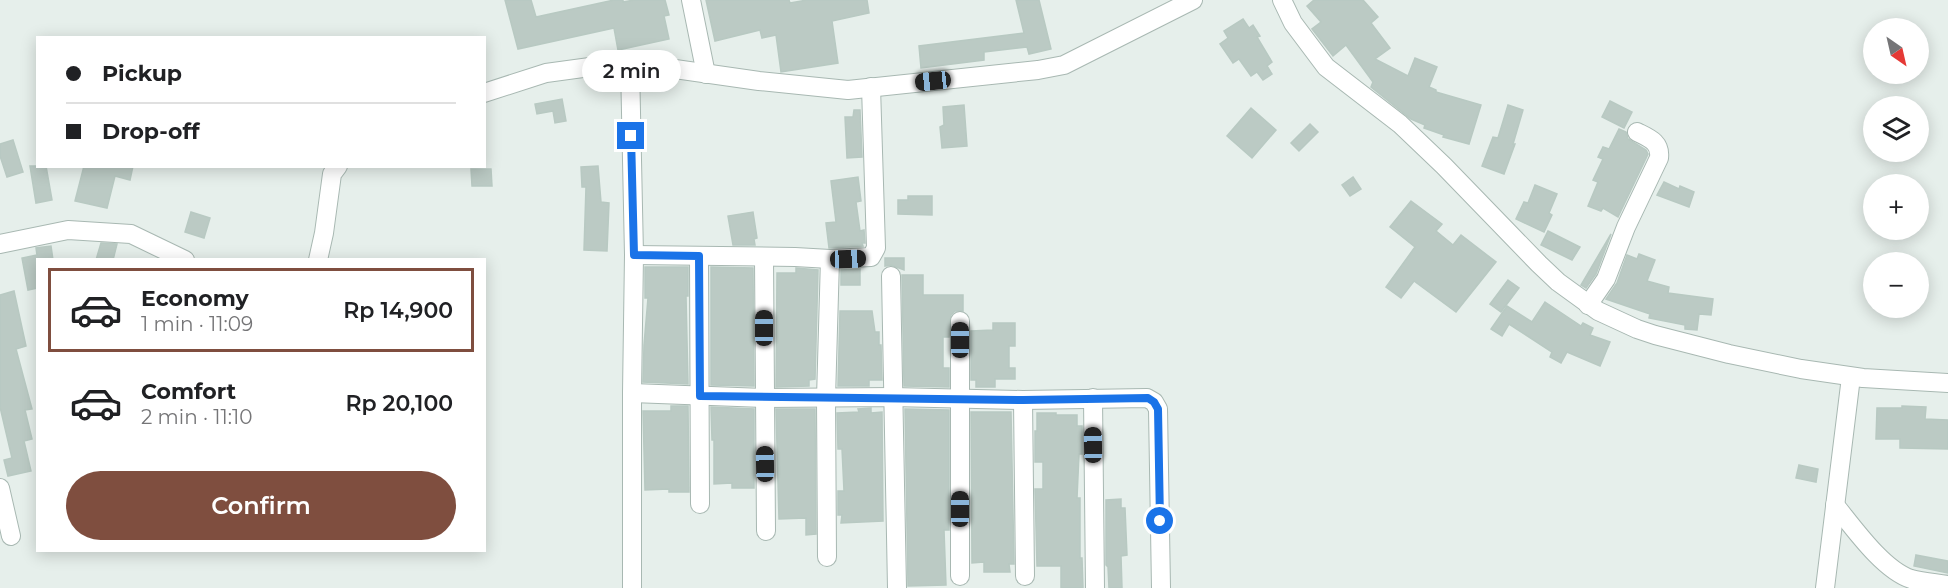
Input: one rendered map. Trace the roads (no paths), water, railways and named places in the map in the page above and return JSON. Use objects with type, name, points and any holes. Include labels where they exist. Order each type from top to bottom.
[{"type":"street","points":[[691,0],[706,74]]},
{"type":"street","points":[[486,92],[546,72],[612,64],[654,66],[848,90],[1038,70],[1064,65],[1192,0]]},
{"type":"street","points":[[1282,0],[1293,23],[1326,67],[1419,141],[1539,264],[1588,305],[1617,321],[1655,335],[1761,361],[1851,377],[1948,383]]},
{"type":"street","points":[[630,65],[634,255],[632,588]]},
{"type":"street","points":[[634,255],[795,257],[830,260],[869,258],[874,254],[876,248],[871,87]]},
{"type":"street","points":[[1588,305],[1606,279],[1626,227],[1659,158],[1660,152],[1653,139],[1637,132]]},
{"type":"street","points":[[318,258],[333,169]]},
{"type":"street","points":[[0,244],[68,230],[131,234],[181,258]]},
{"type":"street","points":[[699,256],[700,504]]},
{"type":"street","points":[[764,258],[766,531]]},
{"type":"street","points":[[827,557],[826,398],[830,260]]},
{"type":"street","points":[[891,276],[897,588]]},
{"type":"street","points":[[960,321],[960,576]]},
{"type":"street","points":[[1825,588],[1851,377]]},
{"type":"street","points":[[632,393],[764,398],[893,397],[1023,400],[1148,398],[1158,409],[1161,588]]},
{"type":"street","points":[[1093,398],[1095,588]]},
{"type":"street","points":[[1023,400],[1025,576]]},
{"type":"street","points":[[0,488],[11,536]]},
{"type":"street","points":[[1835,505],[1872,550],[1904,576],[1948,585]]}]
